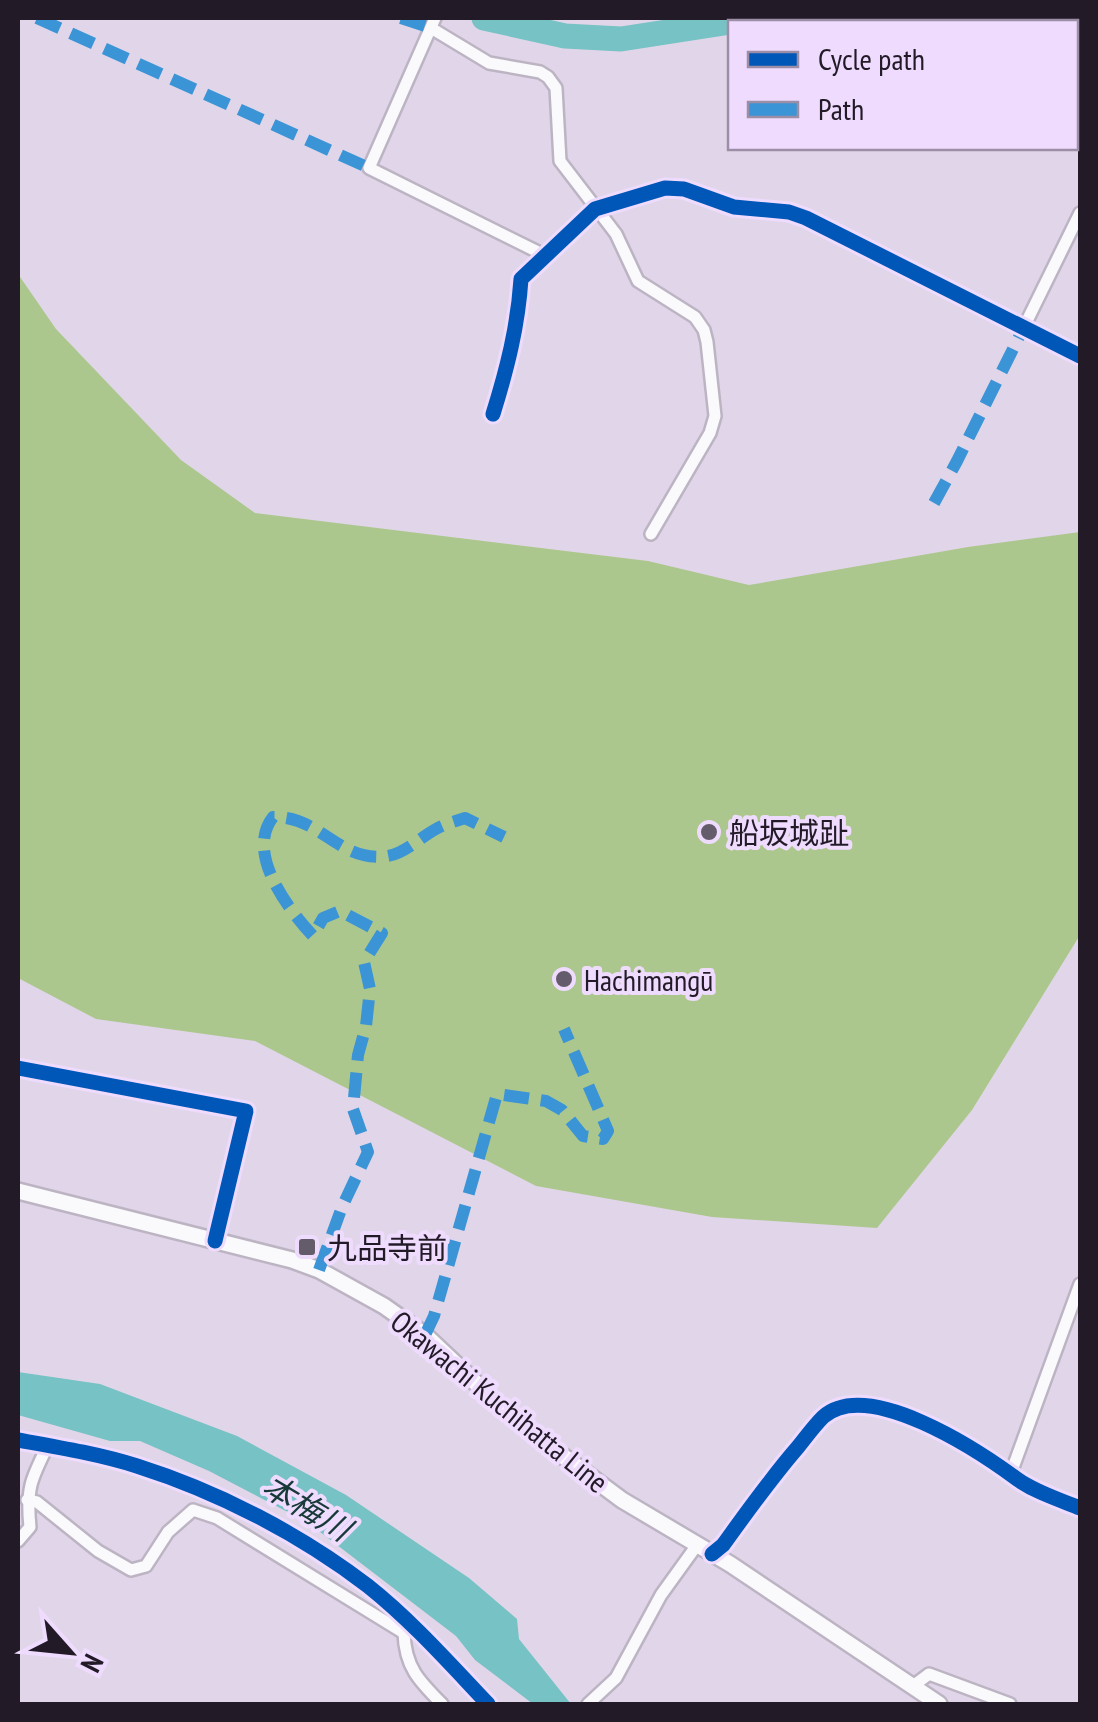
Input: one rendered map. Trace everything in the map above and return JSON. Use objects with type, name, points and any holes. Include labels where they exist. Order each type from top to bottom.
[{"type":"main road","name":"Okawachi Kuchihatta Line","points":[[18,1191],[292,1260],[319,1270],[384,1306],[425,1335],[544,1442],[622,1500],[697,1544],[940,1704]]},
{"type":"street","points":[[544,255],[369,168],[433,22],[488,63],[540,72],[548,78],[556,88],[560,161],[616,234],[638,281],[694,317],[704,330],[715,416],[710,433],[651,534]]},
{"type":"street","points":[[493,414],[508,367],[518,316],[520,279],[596,209],[665,188],[684,188],[734,207],[789,212],[806,218],[1080,356]]},
{"type":"street","points":[[1024,327],[1080,214]]},
{"type":"street","points":[[18,1068],[246,1111],[216,1241]]},
{"type":"street","points":[[1011,1473],[1080,1284]]},
{"type":"street","points":[[712,1554],[723,1546],[774,1475],[824,1416],[839,1407],[860,1404],[884,1408],[974,1448],[1018,1480],[1080,1508]]},
{"type":"street","points":[[18,1440],[134,1465],[193,1486],[316,1550],[369,1588],[488,1704]]},
{"type":"street","points":[[18,1541],[30,1527],[27,1500],[31,1478],[48,1445]]},
{"type":"street","points":[[27,1500],[36,1502],[98,1551],[131,1570],[146,1566],[168,1532],[193,1510],[217,1518],[409,1631]]},
{"type":"street","points":[[588,1704],[610,1685],[661,1595],[697,1544]]},
{"type":"street","points":[[409,1631],[404,1656],[423,1686],[442,1704]]},
{"type":"street","points":[[913,1686],[929,1674],[1010,1704]]},
{"type":"shaded area","points":[[18,274],[56,329],[181,460],[255,513],[648,561],[749,585],[1080,532],[1080,935],[972,1110],[877,1228],[712,1217],[536,1186],[255,1041],[96,1019],[18,978]]},
{"type":"water","name":"本梅川","points":[[18,1372],[100,1384],[237,1436],[346,1495],[469,1578],[517,1619],[519,1639],[571,1704],[533,1704],[475,1660],[456,1636],[307,1522],[209,1471],[140,1441],[110,1441],[18,1415]]},
{"type":"waterway","points":[[484,18],[565,36],[621,39],[728,22]]},
{"type":"marked path","points":[[37,18],[369,168]]},
{"type":"marked path","points":[[401,18],[431,28]]},
{"type":"marked path","points":[[934,503],[1024,327]]},
{"type":"marked path","points":[[319,1270],[368,1152],[353,1109],[370,989],[364,962],[382,933],[340,911],[323,918],[313,936],[273,880],[264,847],[266,831],[273,817],[290,819],[356,853],[371,856],[394,854],[439,827],[465,818],[504,837]]},
{"type":"marked path","points":[[425,1335],[434,1316],[497,1094],[546,1101],[562,1110],[583,1136],[603,1139],[608,1131],[564,1029]]},
{"type":"cycle path","points":[[493,414],[511,347],[521,279],[595,209],[665,188],[684,189],[734,207],[789,212],[806,218],[1080,356]]},
{"type":"cycle path","points":[[18,1068],[246,1111],[215,1241]]},
{"type":"cycle path","points":[[712,1554],[816,1424],[843,1407],[867,1406],[923,1422],[1032,1488],[1080,1508]]},
{"type":"cycle path","points":[[18,1440],[108,1458],[168,1476],[287,1532],[384,1599],[488,1704]]},
{"type":"place","name":"船坂城趾","points":[[709,832]]},
{"type":"place","name":"Hachimangū","points":[[564,979]]},
{"type":"place","name":"九品寺前","points":[[307,1247]]}]
